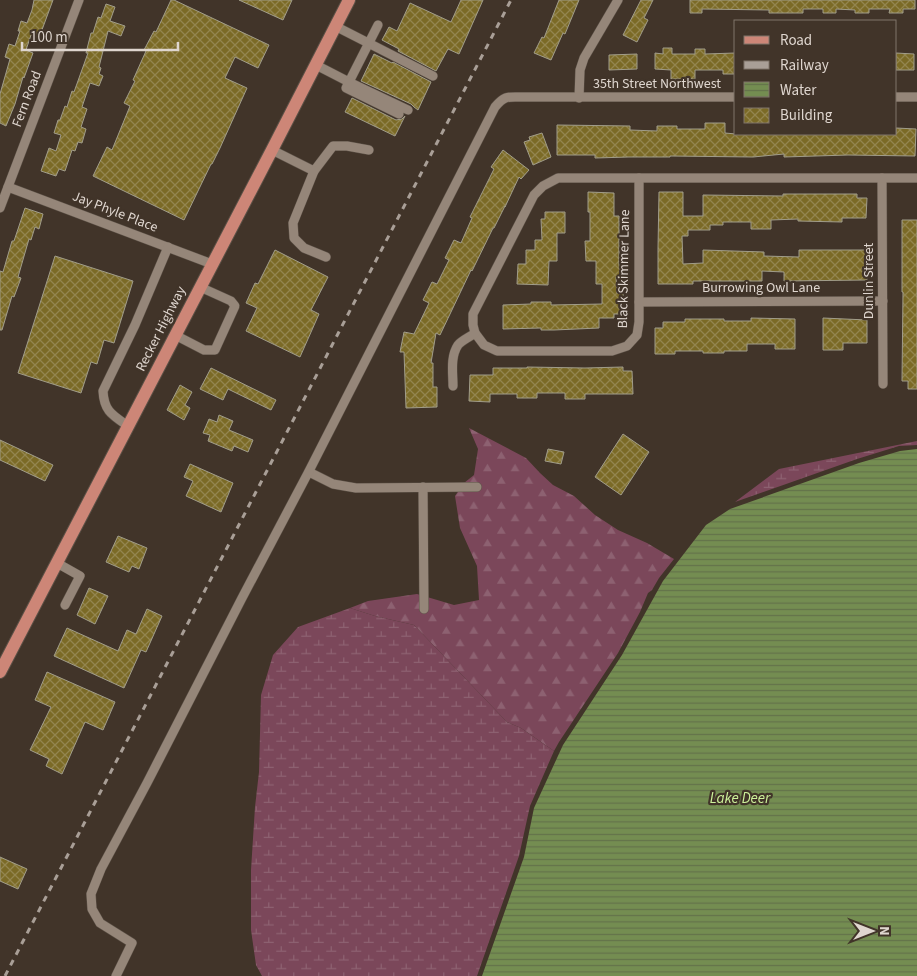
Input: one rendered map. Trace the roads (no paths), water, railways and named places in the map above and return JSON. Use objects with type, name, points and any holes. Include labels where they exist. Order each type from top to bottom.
[{"type":"main road","name":"Recker Highway","points":[[0,672],[349,0]]},
{"type":"street","name":"Fern Road","points":[[0,208],[79,0]]},
{"type":"street","points":[[579,98],[580,70],[584,58],[618,0]]},
{"type":"street","points":[[378,25],[346,88],[399,114]]},
{"type":"street","points":[[336,26],[433,76]]},
{"type":"street","points":[[316,65],[408,110]]},
{"type":"street","points":[[897,97],[917,96]]},
{"type":"street","name":"35th Street Northwest","points":[[116,976],[132,944],[100,922],[92,909],[91,894],[101,869],[309,472],[494,107],[501,99],[508,97],[734,97]]},
{"type":"street","points":[[326,257],[304,248],[294,238],[293,222],[314,171],[333,146],[347,146],[369,150]]},
{"type":"street","points":[[272,150],[314,171]]},
{"type":"street","points":[[453,386],[452,363],[459,344],[475,333],[473,314],[534,195],[543,186],[558,178],[917,178]]},
{"type":"street","name":"Black Skimmer Lane","points":[[475,333],[484,344],[498,350],[612,351],[627,346],[637,335],[639,322],[639,178]]},
{"type":"street","name":"Dunlin Street","points":[[882,178],[883,384]]},
{"type":"street","name":"Jay Phyle Place","points":[[8,187],[212,264]]},
{"type":"street","points":[[128,426],[110,413],[103,402],[103,391],[135,325],[168,247]]},
{"type":"street","points":[[175,335],[204,350],[215,350],[235,306],[231,301],[200,287]]},
{"type":"street","name":"Burrowing Owl Lane","points":[[639,302],[883,301]]},
{"type":"street","points":[[309,472],[333,484],[356,488],[477,487]]},
{"type":"street","points":[[423,487],[424,609]]},
{"type":"street","points":[[57,563],[80,576],[65,605]]},
{"type":"water","name":"Lake Deer","points":[[917,449],[917,976],[482,976],[524,857],[534,808],[563,745],[622,655],[663,581],[706,525],[730,509],[859,463],[900,451]]},
{"type":"railway","points":[[5,976],[511,0]]}]
